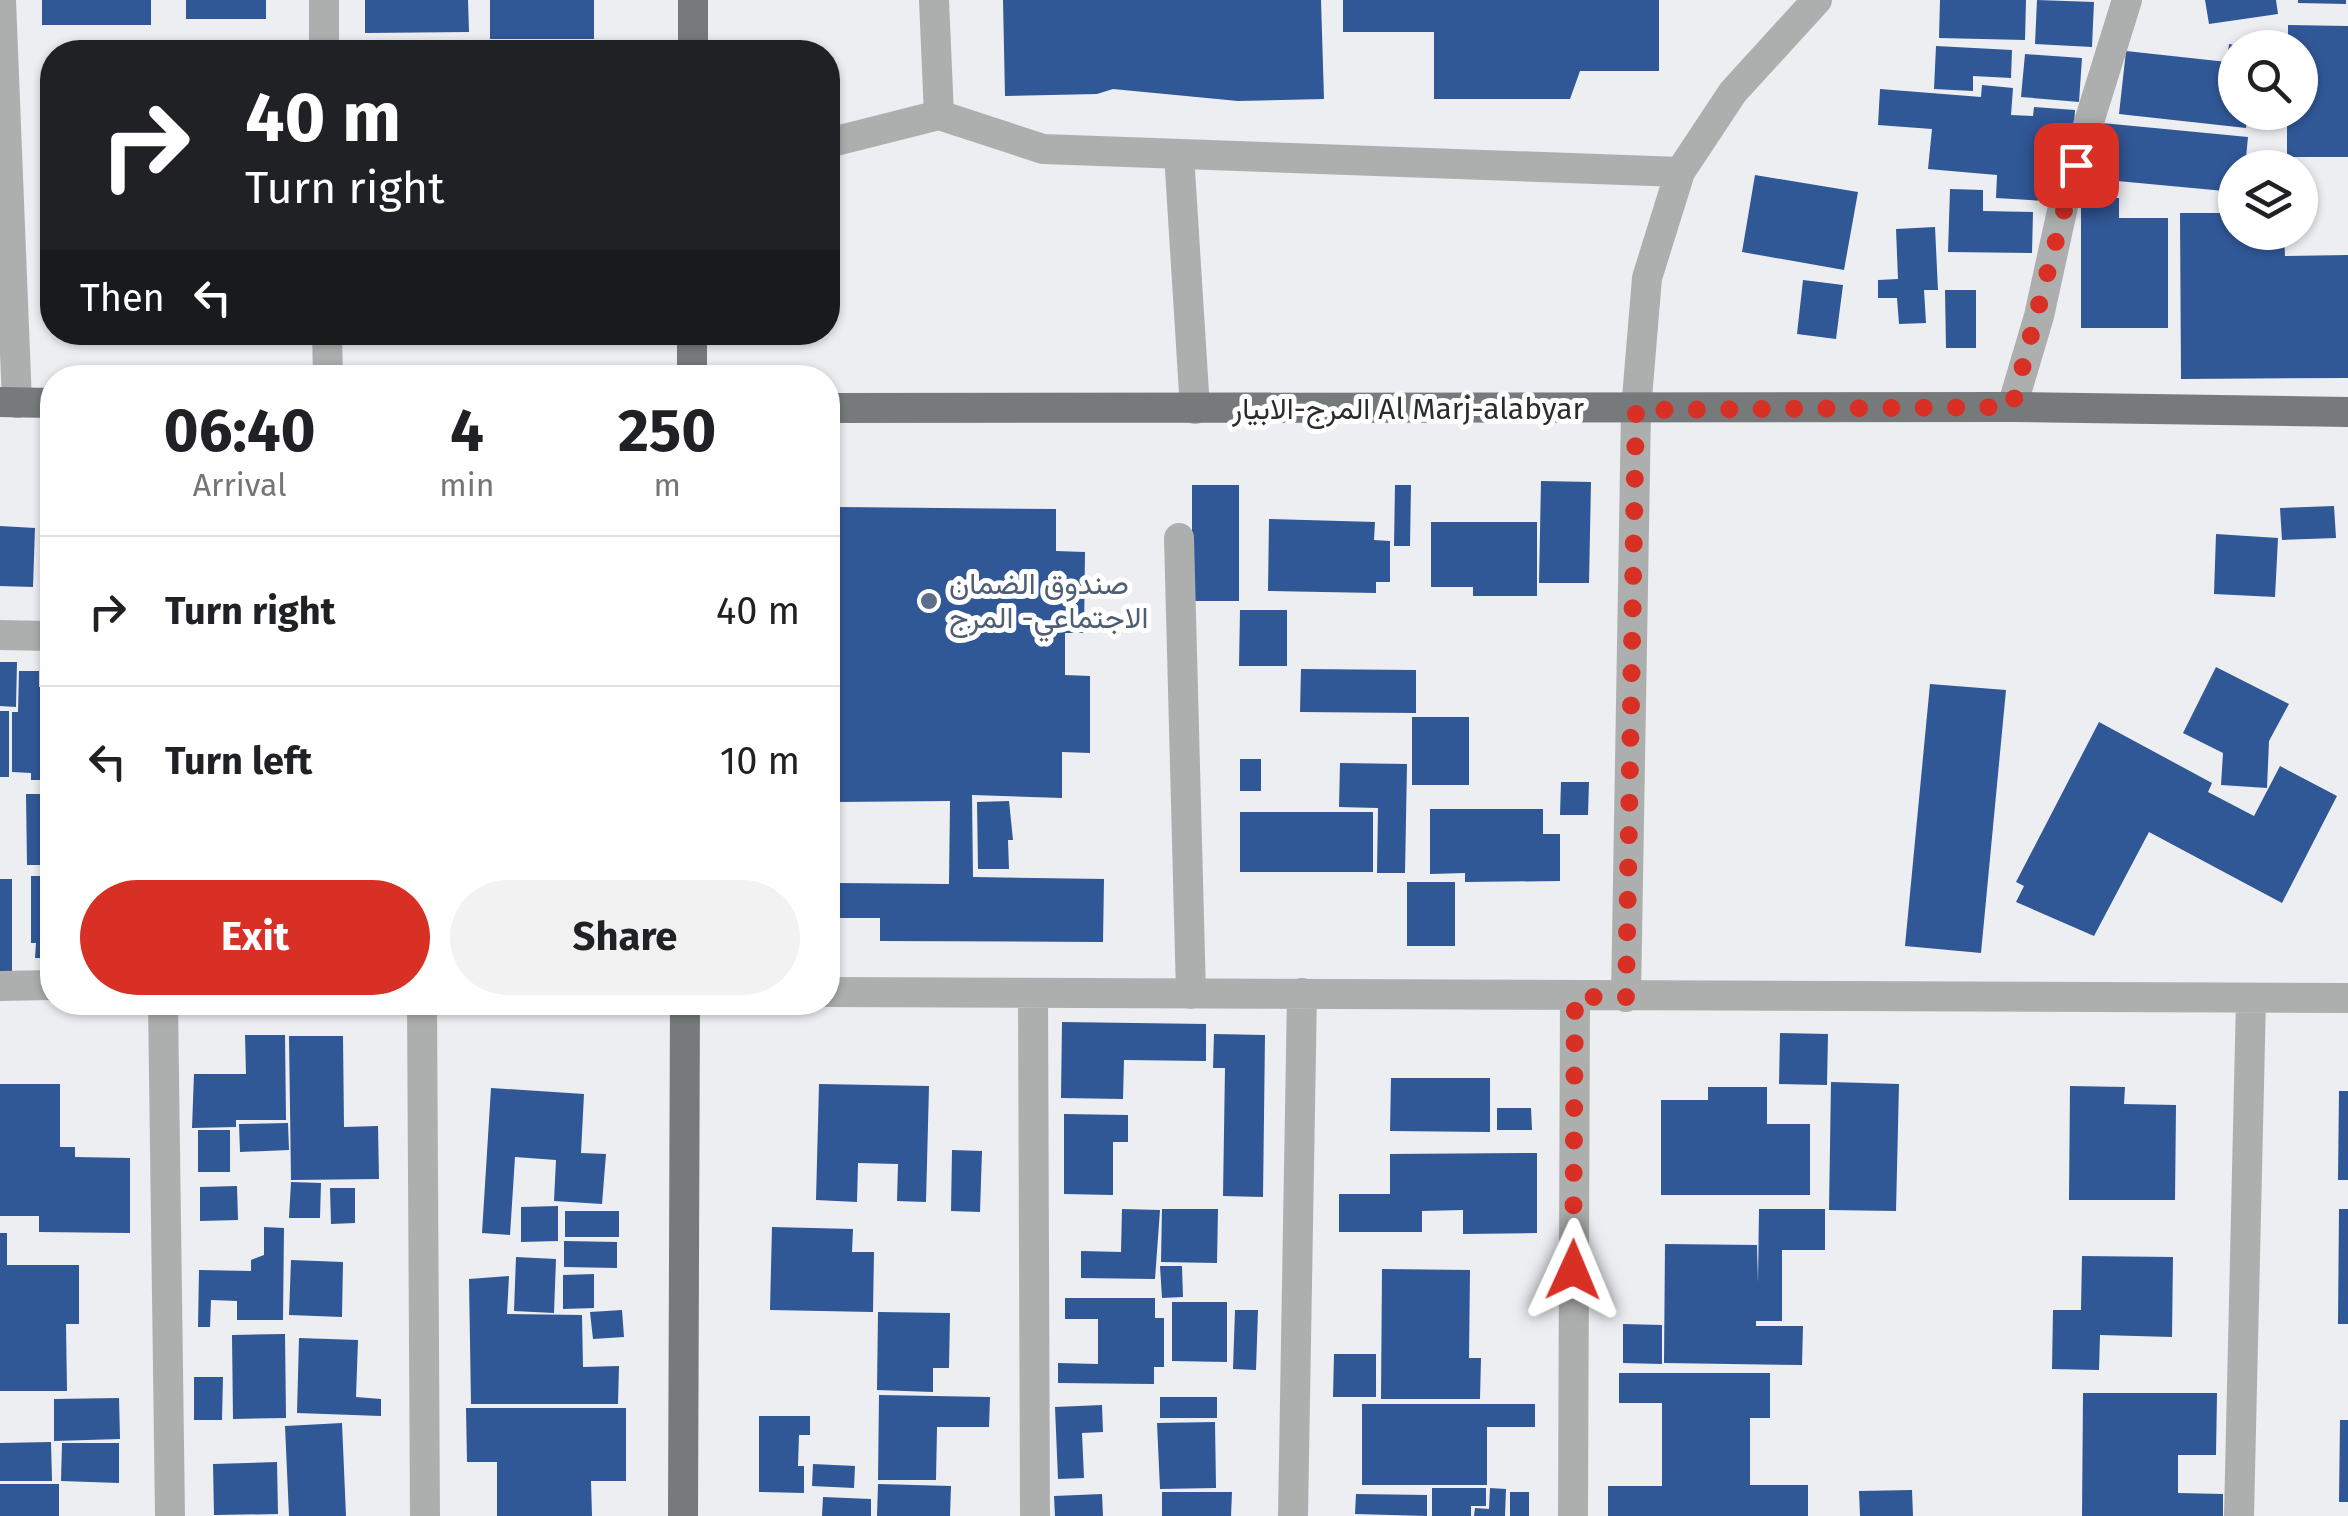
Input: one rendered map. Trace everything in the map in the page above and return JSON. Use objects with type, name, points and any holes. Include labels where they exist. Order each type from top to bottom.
[{"type":"main road","points":[[693,0],[693,40]]},
{"type":"main road","points":[[8,402],[40,402]]},
{"type":"main road","name":"المرج-الابيار Al Marj-alabyar","points":[[840,408],[2012,407],[2348,412]]},
{"type":"main road","points":[[684,1516],[685,1015]]},
{"type":"street","points":[[1,0],[8,402]]},
{"type":"street","points":[[324,0],[324,40]]},
{"type":"street","points":[[934,0],[940,115]]},
{"type":"street","points":[[1626,997],[1636,410],[1646,278],[1680,172],[1733,92],[1817,0]]},
{"type":"street","points":[[2012,407],[2039,316],[2064,202],[2128,0]]},
{"type":"street","points":[[840,141],[940,115],[1043,149],[1680,172]]},
{"type":"street","points":[[1178,154],[1195,409]]},
{"type":"street","points":[[1179,538],[1192,994]]},
{"type":"street","points":[[0,634],[40,636]]},
{"type":"street","points":[[0,986],[40,986]]},
{"type":"street","points":[[840,992],[2348,998]]},
{"type":"street","points":[[1293,1516],[1302,993]]},
{"type":"street","points":[[1033,995],[1035,1516]]},
{"type":"street","points":[[1573,1516],[1575,997]]},
{"type":"street","points":[[2238,1516],[2251,999]]},
{"type":"street","points":[[162,1015],[170,1516]]},
{"type":"street","points":[[422,1015],[424,1516]]},
{"type":"building","points":[[42,0],[151,0],[151,25],[42,25]]},
{"type":"building","points":[[186,0],[266,0],[266,19],[186,19]]},
{"type":"building","points":[[365,0],[468,0],[469,32],[365,33]]},
{"type":"building","points":[[490,0],[594,0],[594,39],[490,39]]},
{"type":"building","points":[[1003,0],[1321,0],[1324,99],[1238,101],[1113,89],[1097,94],[1005,96]]},
{"type":"building","points":[[1343,0],[1659,0],[1659,71],[1580,71],[1570,99],[1434,99],[1434,32],[1343,32]]},
{"type":"building","points":[[1940,0],[2026,0],[2025,40],[1939,38]]},
{"type":"building","points":[[2037,0],[2094,2],[2092,47],[2035,44]]},
{"type":"building","points":[[2205,0],[2276,0],[2278,14],[2209,24]]},
{"type":"building","points":[[2346,0],[2346,4],[2298,3]]},
{"type":"building","points":[[2288,25],[2348,26],[2348,157],[2318,157],[2318,150],[2287,150],[2287,130],[2318,130],[2318,30],[2288,30]]},
{"type":"building","points":[[1936,46],[2012,50],[2011,78],[1973,76],[1973,91],[1934,89]]},
{"type":"building","points":[[2126,51],[2218,61],[2218,125],[2119,114]]},
{"type":"building","points":[[2025,54],[2082,58],[2079,102],[2021,97]]},
{"type":"building","points":[[1982,85],[2013,88],[2011,115],[2033,116],[2034,107],[2075,110],[2072,158],[2048,156],[2046,201],[1996,198],[1997,175],[1928,169],[1932,129],[1878,125],[1880,89],[1981,97]]},
{"type":"building","points":[[2102,123],[2248,137],[2247,150],[2218,150],[2218,190],[2096,179]]},
{"type":"building","points":[[1755,175],[1858,192],[1844,270],[1742,252]]},
{"type":"building","points":[[1950,189],[1983,190],[1983,211],[2033,212],[2032,253],[1948,252]]},
{"type":"building","points":[[2081,198],[2119,198],[2119,218],[2168,218],[2168,328],[2081,328]]},
{"type":"building","points":[[2180,213],[2218,213],[2218,250],[2285,250],[2285,256],[2348,255],[2348,378],[2181,379]]},
{"type":"building","points":[[1935,227],[1938,290],[1924,290],[1926,323],[1899,324],[1897,298],[1878,298],[1878,280],[1898,279],[1896,229]]},
{"type":"building","points":[[1803,280],[1843,285],[1836,339],[1797,334]]},
{"type":"building","points":[[1945,290],[1976,290],[1976,348],[1946,348]]},
{"type":"building","points":[[1541,481],[1591,482],[1589,583],[1539,583]]},
{"type":"building","points":[[1192,485],[1239,485],[1239,601],[1192,601]]},
{"type":"building","points":[[1395,485],[1411,485],[1410,546],[1394,546]]},
{"type":"building","points":[[2334,506],[2336,538],[2282,540],[2280,508]]},
{"type":"building","points":[[840,507],[1056,509],[1056,551],[1085,552],[1084,633],[1065,633],[1065,675],[1090,676],[1090,753],[1062,752],[1062,798],[972,795],[973,877],[1104,879],[1103,942],[880,941],[880,918],[840,918],[840,883],[949,884],[950,801],[840,802]]},
{"type":"building","points":[[1269,519],[1375,522],[1374,540],[1390,541],[1390,582],[1376,582],[1376,593],[1268,591]]},
{"type":"building","points":[[1431,522],[1537,522],[1537,596],[1473,596],[1473,587],[1431,587]]},
{"type":"building","points":[[0,526],[35,528],[33,587],[0,586]]},
{"type":"building","points":[[2216,534],[2278,538],[2275,597],[2214,594]]},
{"type":"building","points":[[1240,610],[1287,610],[1287,666],[1239,666]]},
{"type":"building","points":[[0,662],[17,662],[16,707],[0,706]]},
{"type":"building","points":[[2216,667],[2289,704],[2269,741],[2267,788],[2221,785],[2223,753],[2183,733]]},
{"type":"building","points":[[1301,669],[1416,670],[1416,713],[1300,712]]},
{"type":"building","points":[[19,671],[39,671],[40,780],[31,780],[31,773],[12,772],[12,712],[18,712]]},
{"type":"building","points":[[1930,684],[2006,690],[1981,953],[1905,946]]},
{"type":"building","points":[[0,711],[9,711],[9,777],[0,777]]},
{"type":"building","points":[[1412,717],[1469,717],[1469,785],[1412,785]]},
{"type":"building","points":[[2099,722],[2212,783],[2208,792],[2254,816],[2280,766],[2337,796],[2282,903],[2149,832],[2094,936],[2016,902],[2024,886],[2016,882]]},
{"type":"building","points":[[1240,759],[1261,759],[1261,791],[1240,791]]},
{"type":"building","points":[[1340,763],[1407,764],[1405,873],[1377,873],[1378,808],[1339,807]]},
{"type":"building","points":[[1561,782],[1589,782],[1588,815],[1560,815]]},
{"type":"building","points":[[26,794],[40,794],[40,865],[27,865]]},
{"type":"building","points":[[1009,801],[1013,840],[1008,840],[1009,869],[978,869],[977,802]]},
{"type":"building","points":[[1430,809],[1543,809],[1543,834],[1560,834],[1560,881],[1465,882],[1465,873],[1430,874]]},
{"type":"building","points":[[1240,812],[1373,812],[1373,872],[1240,872]]},
{"type":"building","points":[[31,876],[40,876],[40,958],[35,958],[36,943],[31,943]]},
{"type":"building","points":[[0,879],[12,879],[12,971],[0,971]]},
{"type":"building","points":[[1407,882],[1455,882],[1455,946],[1407,946]]},
{"type":"building","points":[[1062,1022],[1206,1024],[1206,1061],[1124,1060],[1123,1099],[1061,1098]]},
{"type":"building","points":[[1780,1033],[1828,1034],[1827,1085],[1779,1084]]},
{"type":"building","points":[[1214,1034],[1265,1035],[1263,1197],[1223,1196],[1225,1068],[1213,1068]]},
{"type":"building","points":[[245,1035],[285,1035],[286,1120],[236,1120],[236,1127],[192,1128],[194,1074],[246,1074]]},
{"type":"building","points":[[289,1036],[343,1036],[344,1127],[378,1126],[379,1179],[291,1180]]},
{"type":"building","points":[[1391,1078],[1490,1078],[1490,1132],[1390,1131]]},
{"type":"building","points":[[1831,1082],[1899,1084],[1896,1211],[1829,1210]]},
{"type":"building","points":[[0,1084],[60,1084],[60,1147],[75,1147],[75,1157],[130,1158],[130,1233],[39,1232],[39,1216],[0,1216]]},
{"type":"building","points":[[819,1084],[929,1086],[926,1202],[897,1201],[898,1164],[858,1163],[857,1202],[816,1200]]},
{"type":"building","points":[[2070,1086],[2125,1087],[2124,1104],[2176,1105],[2175,1200],[2069,1200]]},
{"type":"building","points":[[1708,1087],[1767,1087],[1767,1124],[1810,1124],[1810,1195],[1661,1195],[1661,1100],[1708,1100]]},
{"type":"building","points":[[491,1088],[584,1094],[581,1153],[606,1154],[602,1204],[554,1201],[556,1160],[515,1157],[510,1235],[482,1233]]},
{"type":"building","points":[[2339,1091],[2348,1091],[2348,1180],[2338,1180]]},
{"type":"building","points":[[1497,1108],[1531,1108],[1532,1130],[1497,1130]]},
{"type":"building","points":[[1064,1114],[1128,1115],[1128,1142],[1113,1142],[1113,1195],[1064,1194]]},
{"type":"building","points":[[288,1123],[289,1150],[240,1152],[239,1124]]},
{"type":"building","points":[[198,1130],[230,1130],[230,1172],[198,1172]]},
{"type":"building","points":[[952,1150],[982,1151],[980,1212],[951,1211]]},
{"type":"building","points":[[1537,1153],[1537,1233],[1463,1234],[1463,1210],[1422,1211],[1422,1232],[1339,1232],[1339,1194],[1390,1194],[1390,1154]]},
{"type":"building","points":[[291,1182],[321,1183],[320,1218],[289,1218]]},
{"type":"building","points":[[237,1186],[238,1220],[200,1221],[200,1187]]},
{"type":"building","points":[[330,1188],[355,1188],[355,1223],[331,1224]]},
{"type":"building","points":[[558,1206],[558,1241],[521,1242],[521,1207]]},
{"type":"building","points":[[1122,1209],[1160,1210],[1155,1279],[1081,1278],[1081,1251],[1121,1252]]},
{"type":"building","points":[[1162,1209],[1218,1209],[1217,1263],[1161,1262]]},
{"type":"building","points":[[1759,1209],[1825,1209],[1825,1250],[1782,1250],[1782,1321],[1756,1321],[1756,1326],[1803,1326],[1802,1365],[1664,1363],[1665,1244],[1757,1245],[1758,1283]]},
{"type":"building","points":[[2339,1209],[2348,1209],[2348,1324],[2338,1324]]},
{"type":"building","points":[[565,1211],[619,1211],[619,1237],[565,1237]]},
{"type":"building","points":[[264,1227],[284,1228],[283,1320],[237,1320],[237,1301],[211,1300],[210,1327],[198,1327],[199,1270],[251,1271],[251,1260],[264,1255]]},
{"type":"building","points":[[772,1227],[853,1229],[852,1252],[874,1252],[873,1312],[770,1310]]},
{"type":"building","points":[[0,1233],[7,1233],[7,1265],[79,1265],[79,1324],[66,1324],[67,1391],[0,1391]]},
{"type":"building","points":[[564,1241],[617,1242],[617,1268],[564,1267]]},
{"type":"building","points":[[2082,1256],[2173,1257],[2172,1337],[2100,1335],[2099,1370],[2052,1369],[2053,1310],[2081,1310]]},
{"type":"building","points":[[516,1257],[556,1259],[554,1313],[514,1311]]},
{"type":"building","points":[[291,1260],[343,1262],[342,1317],[289,1315]]},
{"type":"building","points":[[1160,1266],[1182,1266],[1183,1297],[1162,1298]]},
{"type":"building","points":[[1382,1269],[1470,1270],[1469,1358],[1481,1358],[1480,1399],[1381,1399]]},
{"type":"building","points":[[594,1274],[594,1308],[563,1309],[563,1275]]},
{"type":"building","points":[[509,1276],[507,1314],[582,1315],[583,1367],[619,1366],[618,1404],[471,1404],[469,1279]]},
{"type":"building","points":[[1065,1298],[1155,1298],[1155,1318],[1164,1318],[1164,1367],[1154,1367],[1154,1384],[1058,1383],[1058,1363],[1098,1364],[1098,1319],[1065,1319]]},
{"type":"building","points":[[1172,1302],[1227,1302],[1227,1362],[1172,1361]]},
{"type":"building","points":[[622,1310],[624,1337],[593,1339],[590,1312]]},
{"type":"building","points":[[1235,1310],[1258,1310],[1256,1370],[1233,1369]]},
{"type":"building","points":[[878,1312],[950,1313],[949,1368],[933,1368],[933,1392],[877,1390]]},
{"type":"building","points":[[1623,1324],[1662,1325],[1662,1364],[1623,1363]]},
{"type":"building","points":[[285,1334],[286,1418],[233,1419],[232,1335]]},
{"type":"building","points":[[299,1338],[358,1340],[356,1397],[381,1399],[381,1416],[297,1413]]},
{"type":"building","points":[[1334,1354],[1376,1354],[1376,1397],[1333,1397]]},
{"type":"building","points":[[1619,1373],[1770,1373],[1770,1418],[1750,1418],[1750,1485],[1808,1485],[1808,1516],[1608,1516],[1608,1486],[1662,1486],[1662,1403],[1619,1403]]},
{"type":"building","points":[[194,1377],[223,1377],[222,1420],[194,1420]]},
{"type":"building","points":[[2083,1393],[2217,1393],[2216,1455],[2178,1455],[2178,1493],[2223,1494],[2223,1516],[2082,1516]]},
{"type":"building","points":[[879,1395],[990,1397],[989,1427],[937,1427],[936,1480],[878,1480]]},
{"type":"building","points":[[1160,1397],[1217,1397],[1217,1418],[1160,1418]]},
{"type":"building","points":[[119,1398],[120,1439],[54,1441],[54,1399]]},
{"type":"building","points":[[1362,1404],[1535,1404],[1535,1427],[1487,1427],[1487,1485],[1362,1485]]},
{"type":"building","points":[[1102,1405],[1103,1432],[1082,1433],[1084,1478],[1058,1479],[1055,1407]]},
{"type":"building","points":[[466,1408],[626,1408],[626,1481],[591,1481],[592,1516],[497,1516],[497,1462],[467,1462]]},
{"type":"building","points":[[759,1416],[810,1416],[810,1435],[799,1435],[798,1466],[804,1466],[804,1493],[759,1492]]},
{"type":"building","points":[[2340,1420],[2348,1420],[2348,1502],[2339,1502]]},
{"type":"building","points":[[1215,1422],[1216,1488],[1160,1489],[1157,1423]]},
{"type":"building","points":[[342,1423],[346,1516],[289,1516],[285,1426]]},
{"type":"building","points":[[51,1442],[52,1481],[0,1481],[0,1443]]},
{"type":"building","points":[[62,1443],[119,1443],[119,1483],[61,1481]]},
{"type":"building","points":[[277,1462],[278,1514],[214,1515],[213,1464]]},
{"type":"building","points":[[813,1464],[855,1466],[854,1488],[812,1486]]},
{"type":"building","points":[[0,1484],[59,1484],[59,1516],[0,1516]]},
{"type":"building","points":[[878,1484],[951,1486],[950,1516],[877,1516]]},
{"type":"building","points":[[1432,1488],[1486,1488],[1486,1506],[1471,1506],[1471,1516],[1432,1516]]},
{"type":"building","points":[[1490,1488],[1506,1489],[1505,1516],[1474,1516],[1475,1508],[1489,1509]]},
{"type":"building","points":[[1912,1490],[1913,1516],[1860,1516],[1859,1491]]},
{"type":"building","points":[[1162,1492],[1232,1492],[1231,1516],[1162,1516]]},
{"type":"building","points":[[1510,1492],[1529,1492],[1529,1516],[1510,1516]]},
{"type":"building","points":[[1102,1494],[1103,1516],[1055,1516],[1054,1496]]},
{"type":"building","points":[[1356,1494],[1427,1495],[1427,1516],[1355,1514]]},
{"type":"building","points":[[823,1497],[871,1499],[871,1516],[822,1516]]},
{"type":"place","name":"صندوق الضمان الاجتماعي- المرج","points":[[929,601]]},
{"type":"route","points":[[1573,1270],[1575,997],[1626,997],[1636,410],[2012,407],[2076,165]]}]
